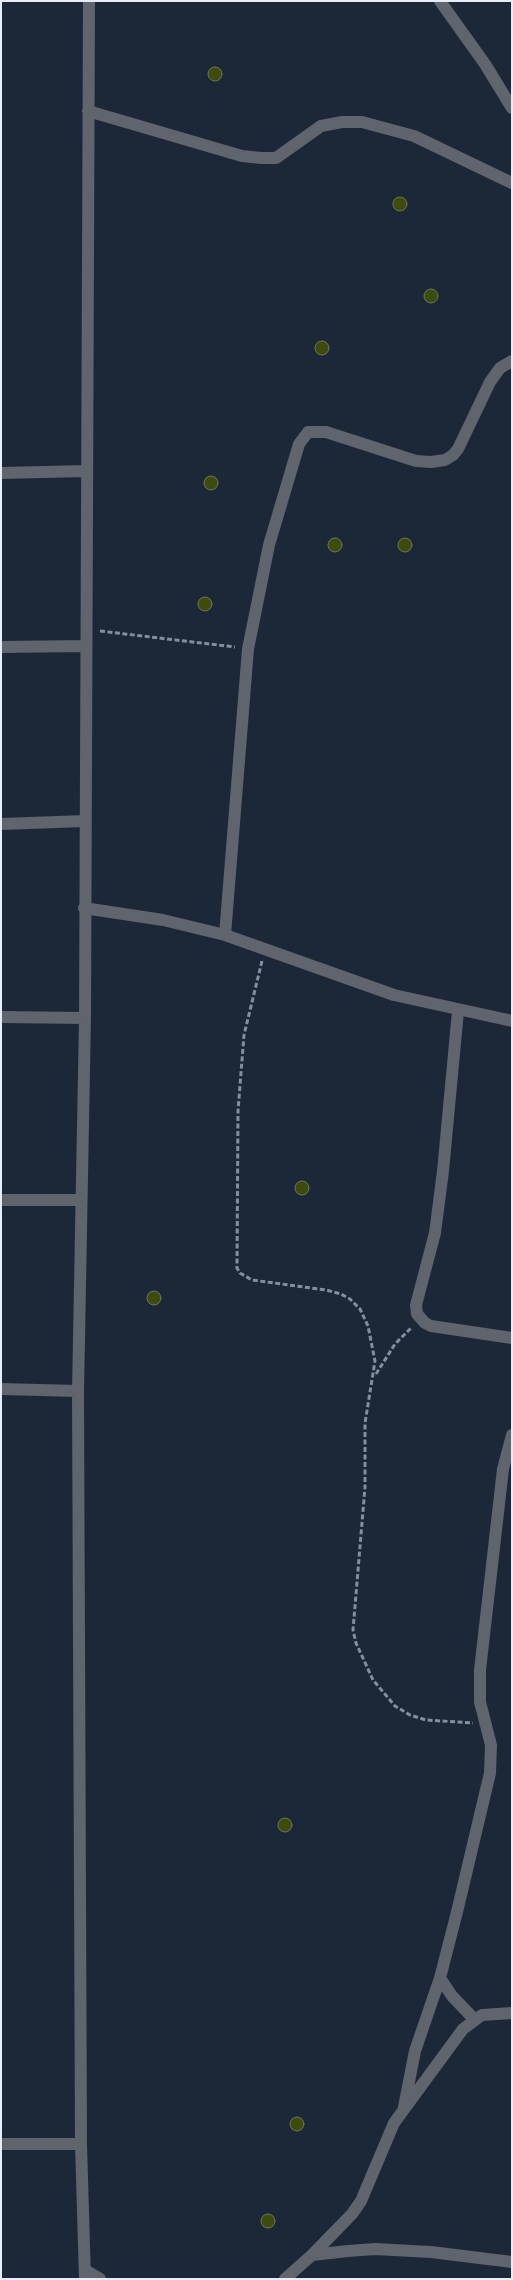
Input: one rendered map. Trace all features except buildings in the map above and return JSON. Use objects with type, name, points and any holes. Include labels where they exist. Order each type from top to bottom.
[{"type":"street","points":[[89,1],[84,1018],[78,1391],[81,2144],[85,2275],[100,2279]]},
{"type":"street","points":[[440,1],[512,108]]},
{"type":"street","points":[[88,111],[242,156],[261,158],[276,158],[321,126],[342,122],[362,122],[414,136],[512,183]]},
{"type":"street","points":[[225,936],[248,648],[270,545],[293,463],[303,437],[308,432],[326,432],[416,461],[431,462],[445,460],[458,449],[490,382],[500,368],[512,361]]},
{"type":"street","points":[[1,473],[86,471]]},
{"type":"street","points":[[1,647],[85,646]]},
{"type":"street","points":[[1,824],[85,821]]},
{"type":"street","points":[[84,908],[163,920],[225,936],[394,995],[458,1011],[512,1021]]},
{"type":"street","points":[[458,1011],[443,1171],[435,1233],[416,1304],[421,1319],[431,1326],[512,1338]]},
{"type":"street","points":[[1,1017],[84,1018]]},
{"type":"street","points":[[1,1200],[80,1200]]},
{"type":"street","points":[[1,1389],[78,1391]]},
{"type":"street","points":[[404,2107],[415,2051],[440,1978],[490,1773],[491,1745],[480,1702],[480,1670],[503,1469],[512,1435]]},
{"type":"street","points":[[440,1978],[452,1996],[474,2019]]},
{"type":"street","points":[[285,2279],[312,2255],[352,2214],[361,2201],[394,2123],[463,2029],[474,2019],[482,2015],[512,2013]]},
{"type":"street","points":[[1,2144],[81,2144]]},
{"type":"street","points":[[312,2255],[375,2249],[431,2252],[512,2262]]},
{"type":"path","points":[[85,629],[248,648]]},
{"type":"path","points":[[265,949],[244,1035],[238,1111],[237,1268],[240,1273],[252,1280],[326,1290],[350,1299],[360,1309],[374,1346],[374,1377],[365,1423],[365,1487],[353,1630],[356,1643],[373,1680],[395,1706],[402,1711],[426,1720],[484,1723]]},
{"type":"path","points":[[374,1377],[395,1344],[421,1319]]}]
